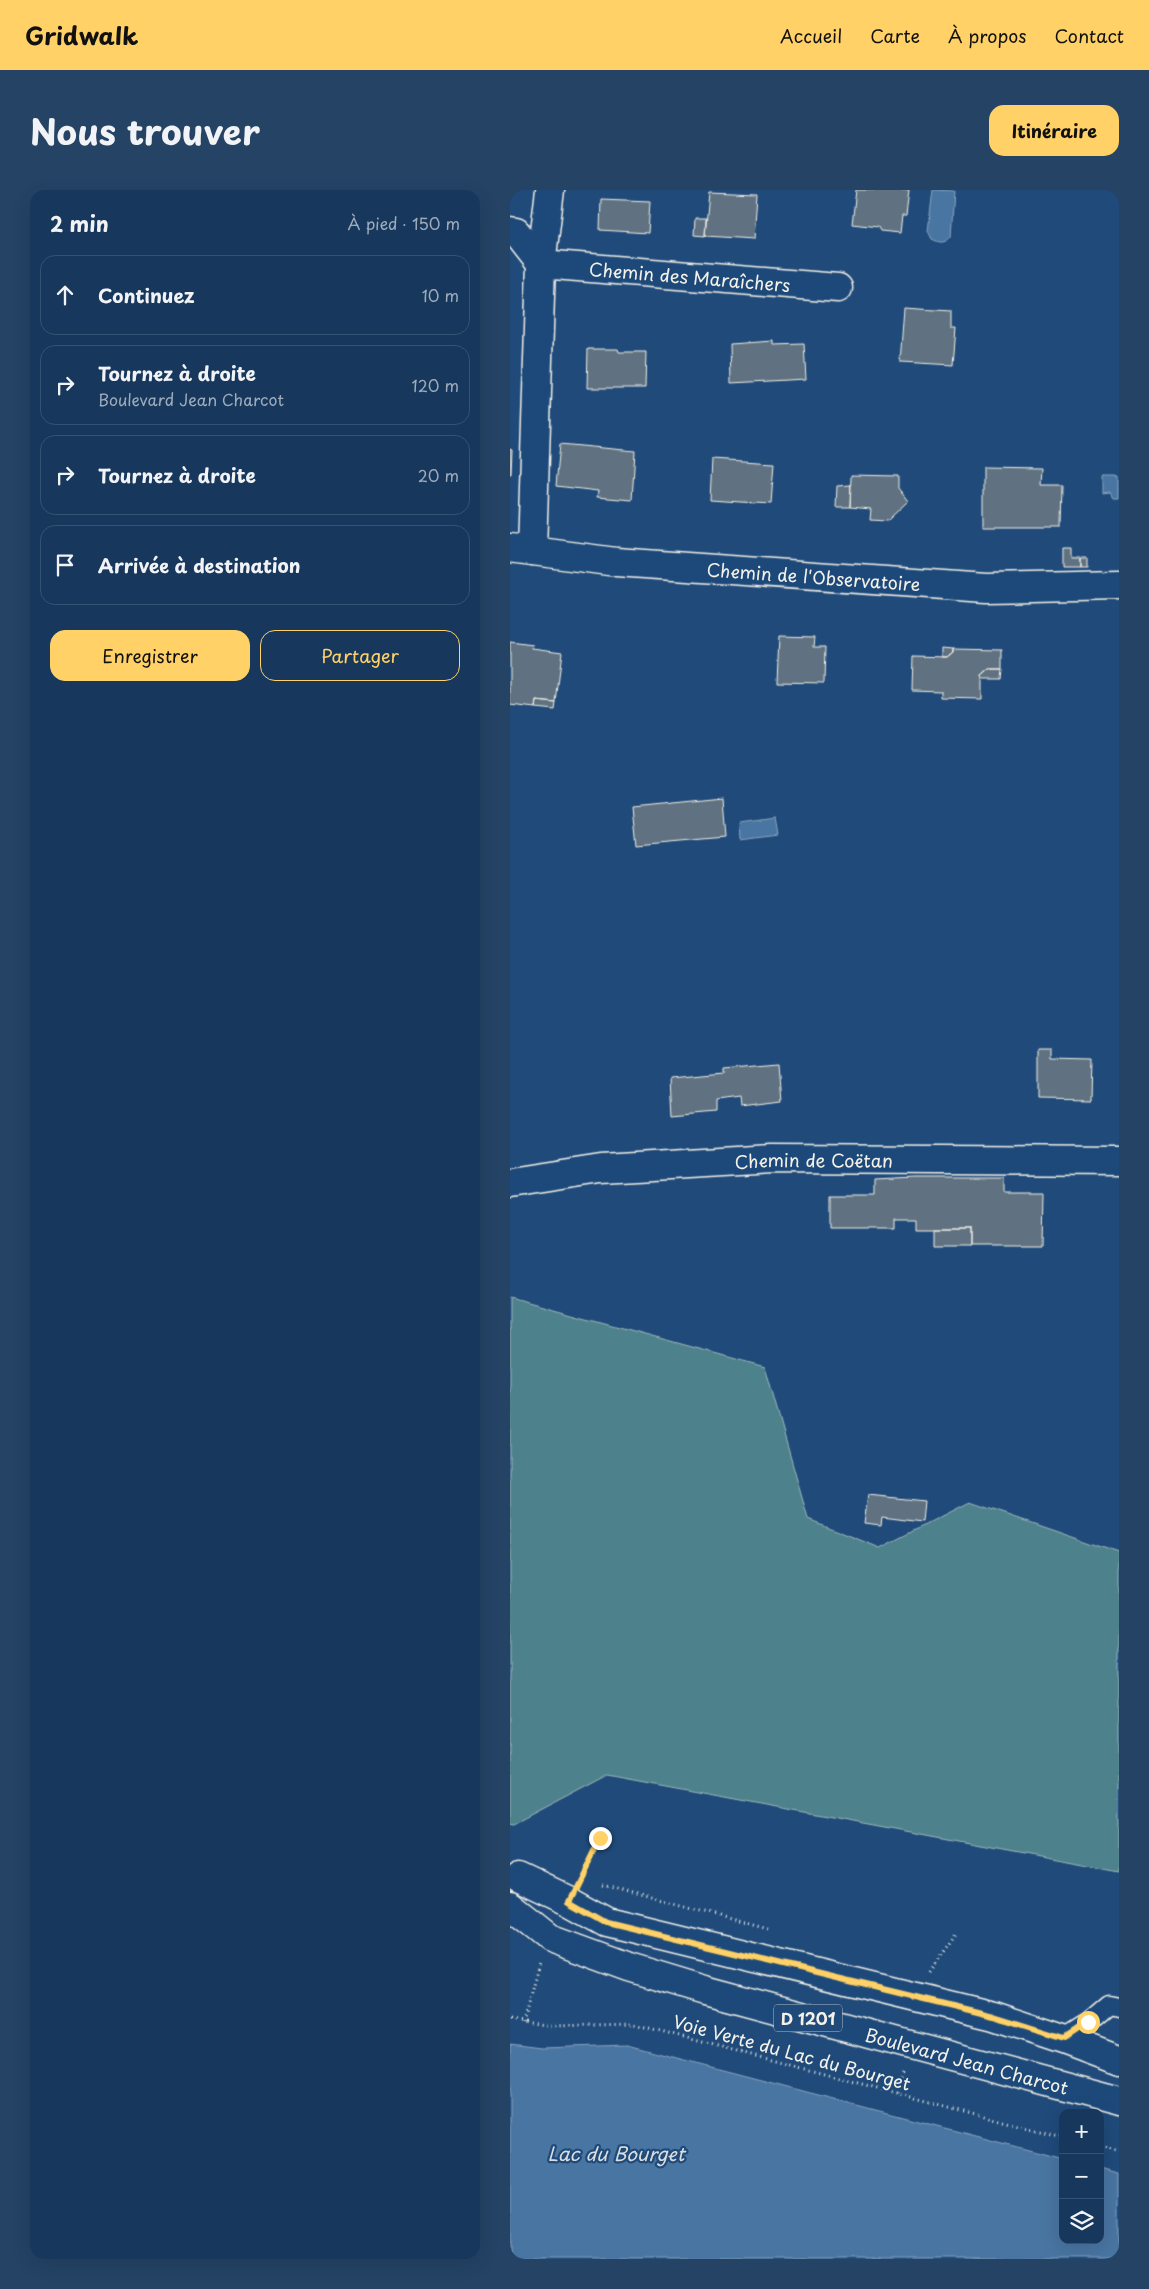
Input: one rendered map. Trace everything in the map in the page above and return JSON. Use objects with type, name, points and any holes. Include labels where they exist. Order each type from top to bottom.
[{"type":"street","points":[[521,550],[541,264],[550,190]]},
{"type":"street","points":[[510,231],[516,232],[541,264]]},
{"type":"street","name":"Chemin des Maraîchers","points":[[541,264],[838,288]]},
{"type":"street","name":"Chemin de l'Observatoire","points":[[521,550],[616,562],[986,588],[1119,585]]},
{"type":"street","name":"Chemin de Coëtan","points":[[510,1183],[601,1169],[772,1159],[1119,1161]]},
{"type":"street","name":"Boulevard Jean Charcot","points":[[514,1868],[606,1922],[994,2016],[1064,2038],[1119,2060]]},
{"type":"street","name":"Boulevard Jean Charcot","points":[[514,1868],[518,1887],[510,1906],[550,1938],[629,1967],[705,1990],[1119,2101]]},
{"type":"lane","points":[[1064,2038],[1109,2005],[1119,2008]]},
{"type":"path","points":[[569,1901],[600,1838]]},
{"type":"path","points":[[923,1999],[929,1972],[958,1932]]},
{"type":"path","points":[[523,2023],[536,1971]]},
{"type":"path","name":"Voie Verte du Lac du Bourget","points":[[510,2020],[551,2026],[634,2024],[1059,2136]]},
{"type":"path","points":[[897,2093],[900,2082]]},
{"type":"path","points":[[1104,2148],[1119,2152]]},
{"type":"green space","points":[[510,1297],[765,1367],[808,1519],[880,1548],[970,1502],[1119,1553],[1119,1871],[607,1775],[514,1824],[510,1823]]},
{"type":"water","points":[[933,190],[954,191],[951,237],[944,242],[932,239],[928,231]]},
{"type":"water","points":[[1102,477],[1119,477],[1119,498],[1114,498],[1110,492],[1102,493]]},
{"type":"water","points":[[775,818],[778,835],[740,840],[739,823]]},
{"type":"water","name":"Lac du Bourget","points":[[510,2044],[542,2048],[627,2045],[1059,2158],[1059,2244],[1104,2244],[1104,2170],[1119,2174],[1119,2259],[510,2259]]},
{"type":"building","points":[[856,190],[909,190],[906,216],[902,216],[900,233],[880,231],[878,227],[852,224]]},
{"type":"building","points":[[709,192],[757,194],[754,239],[705,236]]},
{"type":"building","points":[[601,199],[650,201],[648,233],[600,230]]},
{"type":"building","points":[[695,218],[706,218],[705,236],[694,235]]},
{"type":"building","points":[[904,308],[951,311],[951,328],[956,328],[953,365],[900,362]]},
{"type":"building","points":[[774,341],[774,345],[804,344],[806,379],[731,383],[730,344]]},
{"type":"building","points":[[588,349],[618,349],[619,352],[646,352],[645,388],[587,388]]},
{"type":"building","points":[[560,444],[635,451],[632,500],[597,497],[598,491],[556,486]]},
{"type":"building","points":[[510,449],[512,450],[511,474],[510,474]]},
{"type":"building","points":[[712,459],[774,463],[771,504],[710,500]]},
{"type":"building","points":[[983,467],[1042,468],[1041,485],[1062,485],[1061,527],[983,527]]},
{"type":"building","points":[[851,475],[898,476],[898,488],[908,501],[887,521],[870,520],[871,509],[850,507]]},
{"type":"building","points":[[851,485],[850,507],[836,507],[837,486]]},
{"type":"building","points":[[1062,548],[1071,548],[1071,558],[1080,558],[1080,567],[1062,567]]},
{"type":"building","points":[[1080,558],[1087,558],[1087,567],[1080,567]]},
{"type":"building","points":[[779,636],[815,637],[814,647],[825,647],[824,683],[777,682]]},
{"type":"building","points":[[510,642],[533,645],[532,648],[562,652],[556,703],[536,701],[535,708],[510,705]]},
{"type":"building","points":[[942,648],[953,649],[953,652],[947,657],[942,657]]},
{"type":"building","points":[[953,649],[1002,650],[1002,669],[990,669],[982,676],[982,699],[941,698],[941,691],[912,690],[913,656],[947,657],[953,652]]},
{"type":"building","points":[[990,669],[1002,669],[1001,679],[982,679],[982,676]]},
{"type":"building","points":[[536,701],[556,703],[555,710],[535,708]]},
{"type":"building","points":[[722,798],[725,837],[636,845],[632,807]]},
{"type":"building","points":[[1038,1050],[1052,1050],[1052,1059],[1092,1060],[1091,1099],[1038,1098]]},
{"type":"building","points":[[779,1063],[782,1101],[740,1106],[739,1098],[716,1101],[716,1112],[672,1116],[670,1078],[724,1073],[724,1068]]},
{"type":"building","points":[[1004,1178],[1004,1192],[1044,1192],[1043,1246],[970,1246],[970,1228],[916,1228],[916,1218],[896,1218],[896,1228],[830,1228],[830,1195],[875,1195],[875,1180]]},
{"type":"building","points":[[935,1228],[970,1228],[970,1246],[935,1246]]},
{"type":"building","points":[[868,1495],[924,1501],[922,1522],[882,1517],[881,1525],[864,1523]]},
{"type":"route","points":[[600,1838],[569,1901],[606,1922],[994,2016],[1064,2038],[1088,2022]]}]
